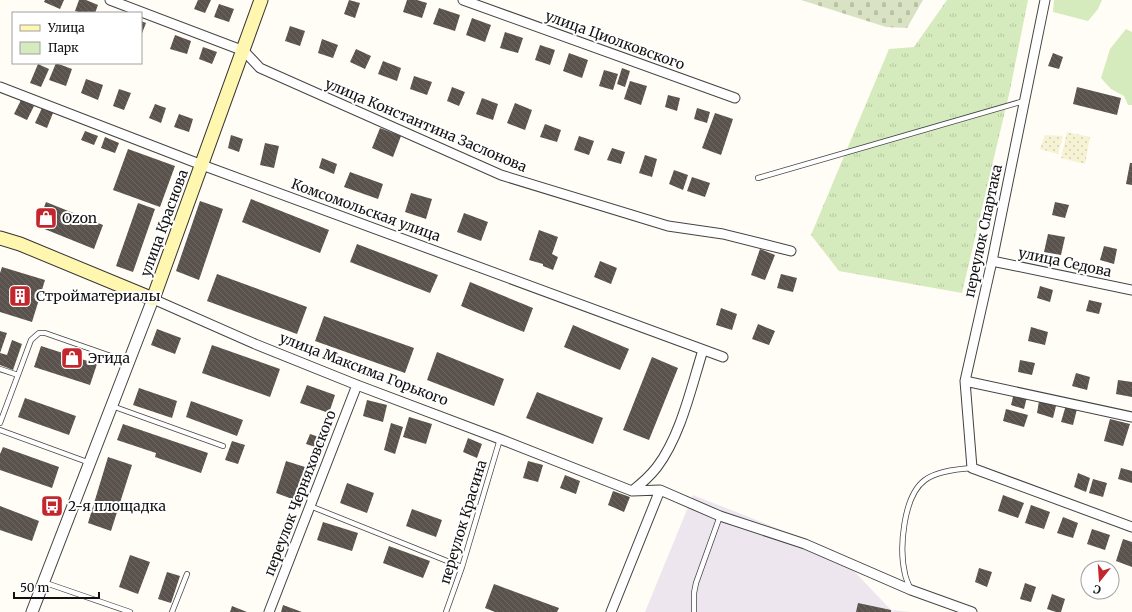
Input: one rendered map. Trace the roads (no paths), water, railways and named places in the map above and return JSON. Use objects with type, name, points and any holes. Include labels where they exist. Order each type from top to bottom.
[{"type":"main road","name":"улица Краснова","points":[[153,299],[244,51],[261,0]]},
{"type":"main road","name":"улица Максима Горького","points":[[0,238],[20,244],[153,299]]},
{"type":"street","name":"улица Константина Заслонова","points":[[110,0],[142,12]]},
{"type":"street","name":"улица Циолковского","points":[[462,0],[735,98]]},
{"type":"street","name":"переулок Спартака","points":[[972,468],[965,381],[992,261],[1045,0]]},
{"type":"street","name":"улица Константина Заслонова","points":[[142,12],[244,51],[260,68],[501,175],[668,226],[723,234],[791,251]]},
{"type":"street","name":"Комсомольская улица","points":[[0,87],[202,165],[723,357]]},
{"type":"street","name":"улица Седова","points":[[992,261],[1132,290]]},
{"type":"street","name":"улица Краснова","points":[[32,612],[153,299]]},
{"type":"street","name":"улица Максима Горького","points":[[153,299],[255,344],[356,385],[500,439],[632,491],[660,490],[720,516],[805,544],[911,590],[972,612]]},
{"type":"street","points":[[632,491],[656,468],[669,448],[680,423],[703,350]]},
{"type":"street","points":[[965,381],[1132,417]]},
{"type":"street","name":"переулок Черняховского","points":[[268,612],[356,385]]},
{"type":"street","points":[[972,468],[1132,527]]},
{"type":"street","points":[[611,612],[660,490]]},
{"type":"lane","points":[[758,178],[1024,101]]},
{"type":"lane","points":[[0,423],[2,413],[32,340],[39,333],[45,333],[128,362]]},
{"type":"lane","points":[[0,369],[18,375]]},
{"type":"lane","points":[[112,406],[224,446]]},
{"type":"lane","points":[[0,430],[90,462]]},
{"type":"lane","name":"переулок Красина","points":[[446,612],[462,566],[500,439]]},
{"type":"lane","points":[[911,590],[905,574],[902,541],[906,518],[917,488],[925,479],[952,469],[972,468]]},
{"type":"lane","points":[[310,506],[462,566]]},
{"type":"lane","points":[[694,612],[694,593],[696,583],[720,516]]},
{"type":"lane","points":[[172,612],[187,574]]},
{"type":"lane","points":[[43,582],[130,612]]},
{"type":"place","name":"Ozon","points":[[46,218]]},
{"type":"place","name":"Стройматериалы","points":[[20,296]]},
{"type":"place","name":"Эгида","points":[[72,358]]},
{"type":"place","name":"2-я площадка","points":[[52,506]]}]
